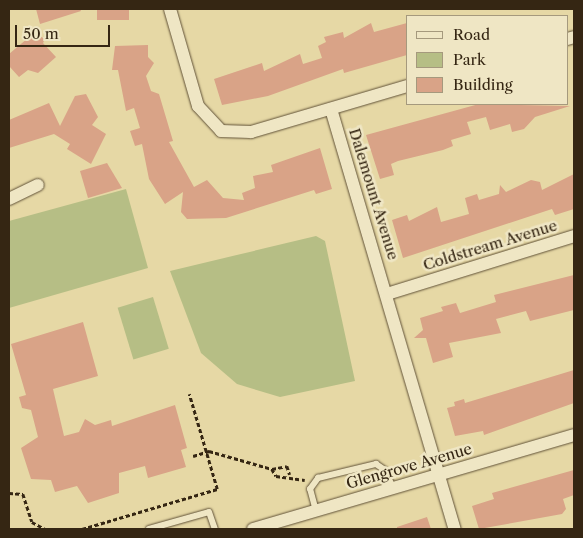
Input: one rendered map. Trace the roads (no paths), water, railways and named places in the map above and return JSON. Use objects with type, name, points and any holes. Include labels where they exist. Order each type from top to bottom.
[{"type":"street","points":[[170,9],[198,106],[221,131],[251,132],[406,86]]},
{"type":"street","name":"Dalemount Avenue","points":[[331,109],[455,529]]},
{"type":"street","points":[[9,199],[38,185]]},
{"type":"street","name":"Coldstream Avenue","points":[[387,294],[574,236]]},
{"type":"street","name":"Glengrove Avenue","points":[[253,529],[574,435]]},
{"type":"lane","points":[[316,511],[312,482],[376,464],[385,470],[393,488]]},
{"type":"lane","points":[[149,529],[209,512],[215,529]]}]
